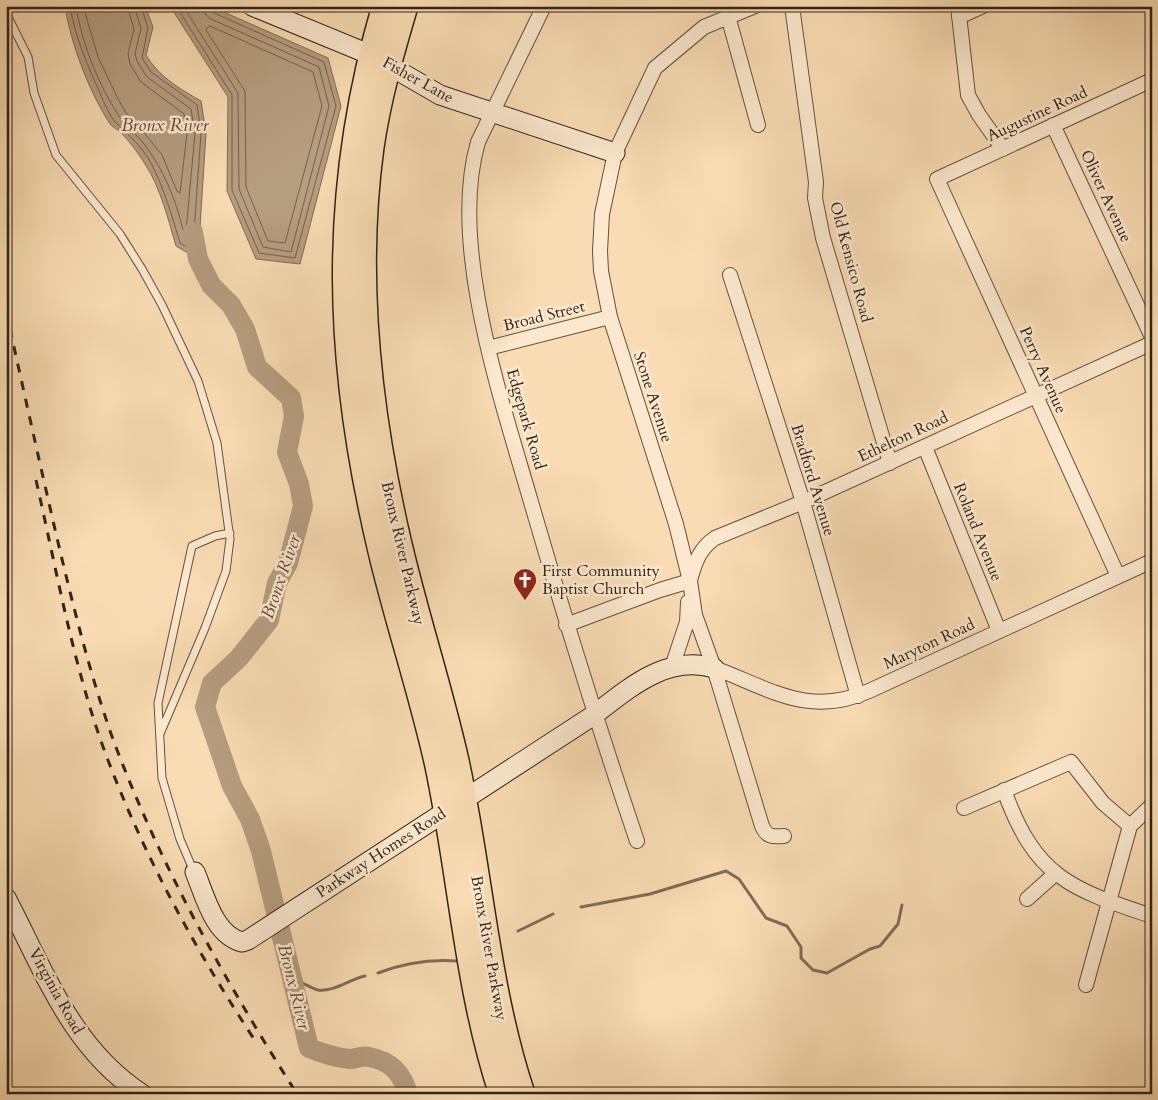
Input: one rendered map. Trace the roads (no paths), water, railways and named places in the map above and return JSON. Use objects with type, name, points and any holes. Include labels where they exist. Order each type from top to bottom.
[{"type":"highway","name":"Bronx River Parkway","points":[[380,59],[385,6]]},
{"type":"highway","name":"Bronx River Parkway","points":[[405,6],[380,59],[357,118],[347,200],[345,277],[350,366],[360,442],[376,531],[425,711],[455,805],[499,1013],[522,1094]]},
{"type":"highway","name":"Bronx River Parkway","points":[[455,805],[478,1001],[486,1040],[502,1094]]},
{"type":"street","name":"Fisher Lane","points":[[252,6],[380,59],[440,96],[615,152]]},
{"type":"street","name":"Edgepark Road","points":[[544,6],[537,16],[476,150],[472,165],[470,192],[471,237],[476,284],[488,348],[566,625],[594,716],[637,841]]},
{"type":"street","name":"Stone Avenue","points":[[755,6],[704,27],[655,68],[615,152],[607,187],[601,233],[601,271],[610,317],[676,524],[690,581],[695,615],[714,668],[762,826],[766,833],[772,837],[784,836]]},
{"type":"street","name":"Old Kensico Road","points":[[792,6],[816,182],[815,198],[824,238],[890,463]]},
{"type":"street","points":[[983,6],[959,12],[968,95],[979,115],[1003,149]]},
{"type":"street","points":[[728,16],[758,125]]},
{"type":"street","name":"Augustine Road","points":[[937,179],[1152,80]]},
{"type":"street","name":"Oliver Avenue","points":[[1053,125],[1152,337]]},
{"type":"street","name":"Perry Avenue","points":[[937,179],[1118,576]]},
{"type":"street","name":"Bradford Avenue","points":[[730,276],[803,502],[858,696]]},
{"type":"street","name":"Broad Street","points":[[488,348],[610,317]]},
{"type":"street","name":"Ethelton Road","points":[[690,581],[697,557],[706,544],[715,538],[803,502],[1152,343]]},
{"type":"street","name":"Roland Avenue","points":[[925,447],[999,631]]},
{"type":"street","name":"Maryton Road","points":[[714,668],[764,690],[793,699],[832,702],[858,696],[1152,561]]},
{"type":"street","points":[[566,625],[660,590],[690,581],[687,622],[672,667]]},
{"type":"street","name":"Parkway Homes Road","points":[[195,872],[216,920],[232,939],[242,942],[248,940],[594,716],[638,681],[683,664],[702,664],[714,668]]},
{"type":"street","points":[[964,808],[1071,762],[1103,803],[1130,826]]},
{"type":"street","points":[[1004,790],[1025,837],[1055,874],[1080,890],[1152,916]]},
{"type":"street","points":[[1086,985],[1130,826],[1152,805]]},
{"type":"street","points":[[1027,900],[1055,874]]},
{"type":"street","name":"Virginia Road","points":[[6,898],[55,996],[81,1037],[104,1063],[142,1094]]},
{"type":"lane","points":[[6,13],[28,57],[34,93],[56,155],[120,234],[162,305],[198,381],[216,443],[230,533],[226,571],[205,628],[160,734]]},
{"type":"lane","points":[[195,872],[180,839],[162,778],[158,703],[183,580],[192,546],[215,536],[230,533]]},
{"type":"water","name":"Bronx River","points":[[65,6],[145,6],[153,27],[146,55],[164,76],[201,101],[206,133],[198,259],[176,246],[164,204],[150,173],[130,142],[110,124],[102,111],[76,52]]},
{"type":"water","points":[[170,6],[210,6],[328,58],[341,106],[300,264],[256,259],[227,191],[228,97]]},
{"type":"waterway","name":"Bronx River","points":[[193,232],[198,259],[211,285],[231,305],[245,329],[257,367],[291,398],[294,416],[287,452],[299,484],[303,506],[288,563],[277,583],[269,620],[239,658],[212,683],[205,707],[232,786],[250,819],[261,851],[309,1048],[339,1058],[367,1057],[384,1062],[399,1074],[408,1094]]},
{"type":"waterway","points":[[581,907],[650,894],[726,871],[739,879],[766,918],[787,926],[801,947],[801,958],[813,970],[827,973],[870,949],[880,946],[898,924],[902,905]]},
{"type":"waterway","points":[[518,931],[553,914]]},
{"type":"waterway","points":[[378,973],[417,963],[457,961]]},
{"type":"waterway","points":[[292,979],[318,990],[324,990],[365,976]]},
{"type":"railway","points":[[6,311],[61,555],[92,672],[114,742],[152,834],[196,922],[270,1052],[297,1094]]},
{"type":"railway","points":[[36,480],[65,613],[82,679],[91,712],[117,783],[169,896],[210,968],[254,1039]]},
{"type":"place","name":"First Community Baptist Church","points":[[525,601]]}]
